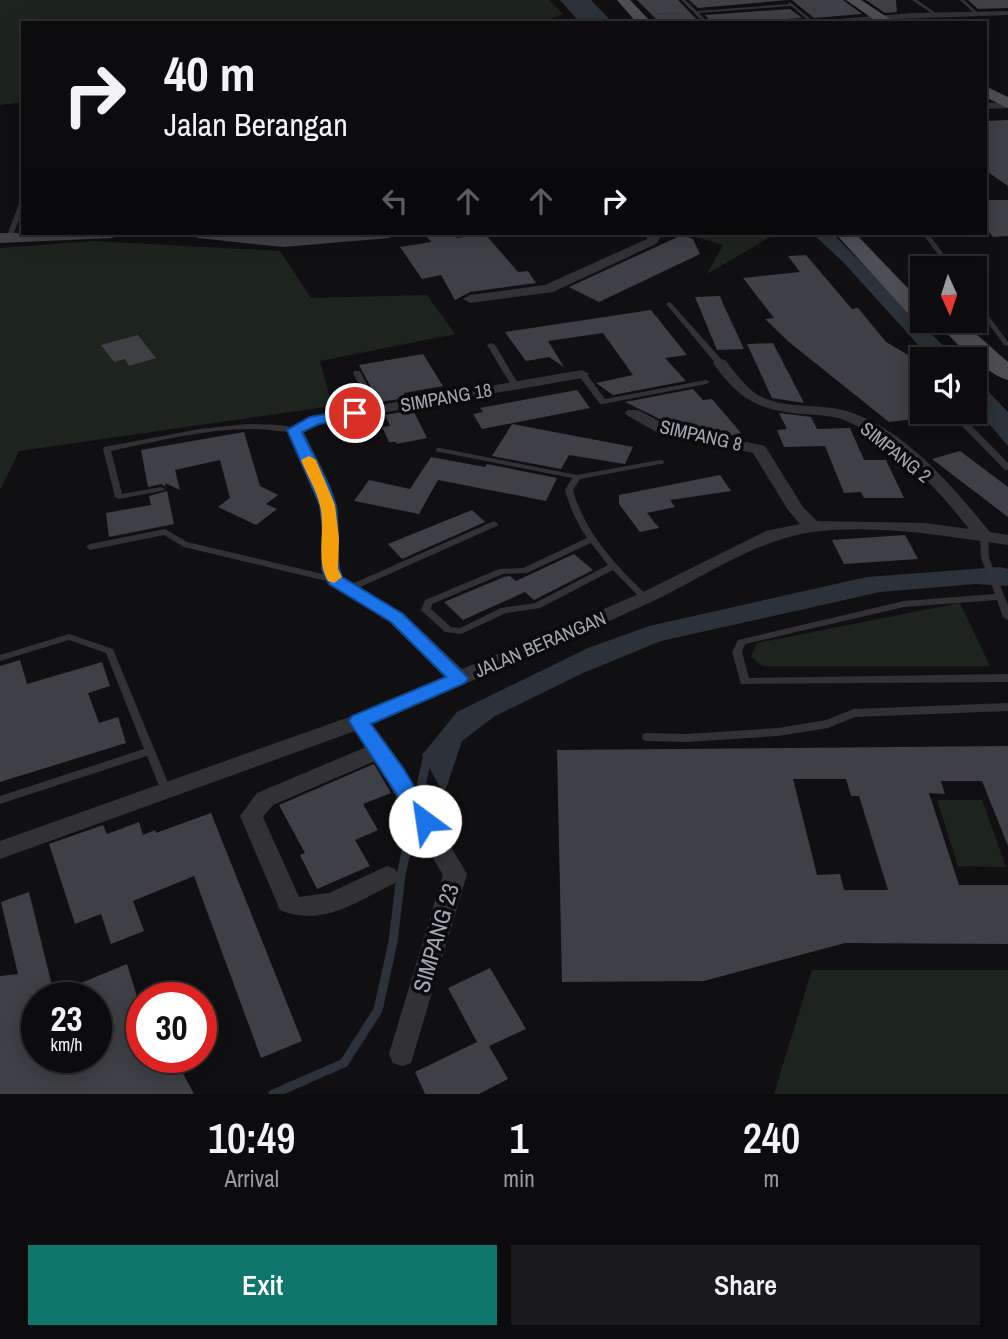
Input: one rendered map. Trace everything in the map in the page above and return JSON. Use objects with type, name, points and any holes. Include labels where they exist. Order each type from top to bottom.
[{"type":"main road","points":[[612,0],[639,20]]},
{"type":"main road","points":[[623,0],[639,20]]},
{"type":"main road","points":[[838,0],[876,20]]},
{"type":"main road","points":[[852,0],[876,20]]},
{"type":"main road","points":[[992,85],[1008,104]]},
{"type":"main road","points":[[5,238],[69,235]]},
{"type":"main road","points":[[245,235],[352,238],[374,235]]},
{"type":"main road","points":[[846,235],[910,302]]},
{"type":"main road","points":[[867,235],[910,282]]},
{"type":"main road","points":[[948,333],[970,347]]},
{"type":"main road","points":[[960,333],[974,347]]},
{"type":"main road","points":[[987,358],[1008,373]]},
{"type":"main road","points":[[987,364],[1008,396]]},
{"type":"street","points":[[811,21],[1008,13]]},
{"type":"street","points":[[987,109],[1008,104]]},
{"type":"street","points":[[987,109],[1008,111]]},
{"type":"street","points":[[471,299],[548,289],[643,246],[652,241],[655,235]]},
{"type":"street","name":"SIMPANG 2","points":[[720,363],[755,400],[787,408],[821,409],[849,416],[879,433],[964,510],[984,536]]},
{"type":"street","name":"SIMPANG 18","points":[[295,430],[315,420],[582,374]]},
{"type":"street","name":"SIMPANG 8","points":[[634,414],[660,428],[759,449],[796,510],[813,527]]},
{"type":"street","points":[[295,430],[328,505],[330,569],[341,585],[397,618],[459,678]]},
{"type":"street","name":"JALAN BERANGAN","points":[[0,850],[359,721],[645,598],[762,539],[813,527],[890,526],[1008,540]]},
{"type":"street","name":"SIMPANG 23","points":[[359,721],[396,774],[455,874],[402,1054]]},
{"type":"street","points":[[379,750],[265,799],[251,816],[288,903],[294,907],[316,908],[387,876]]},
{"type":"lane","points":[[683,0],[706,21]]},
{"type":"lane","points":[[786,0],[811,21]]},
{"type":"lane","points":[[914,0],[934,15]]},
{"type":"lane","points":[[962,0],[977,14]]},
{"type":"lane","points":[[696,12],[793,5]]},
{"type":"lane","points":[[5,238],[21,205]]},
{"type":"lane","points":[[926,235],[942,256]]},
{"type":"lane","points":[[668,304],[720,363]]},
{"type":"lane","points":[[987,317],[1007,344],[987,351]]},
{"type":"lane","points":[[491,345],[515,385]]},
{"type":"lane","points":[[357,373],[375,409]]},
{"type":"lane","points":[[582,374],[603,402],[706,382]]},
{"type":"lane","points":[[964,424],[1008,468]]},
{"type":"lane","points":[[161,489],[119,497],[107,449],[231,428],[295,430]]},
{"type":"lane","points":[[440,450],[577,477],[660,462]]},
{"type":"lane","points":[[577,477],[569,489],[571,501],[593,539],[645,598]]},
{"type":"lane","points":[[90,547],[165,532],[184,544],[341,585],[494,524]]},
{"type":"lane","points":[[984,536],[985,558],[1008,617]]},
{"type":"lane","points":[[593,539],[524,571],[502,570],[428,602],[426,610],[449,630],[461,631],[504,610],[537,606],[614,566]]},
{"type":"lane","points":[[999,592],[904,604],[741,642],[737,652],[745,682],[1008,678]]},
{"type":"lane","points":[[0,658],[69,638],[110,651],[166,790]]},
{"type":"lane","points":[[647,737],[687,738],[778,732],[828,724],[854,713],[1008,707]]},
{"type":"lane","points":[[0,800],[150,751]]},
{"type":"path","points":[[639,20],[696,12]]},
{"type":"shaded area","points":[[0,0],[549,0],[563,14],[544,21],[21,21],[21,102],[0,105]]},
{"type":"shaded area","points":[[560,0],[591,0],[611,21],[578,21]]},
{"type":"shaded area","points":[[774,235],[707,274],[723,245],[695,237]]},
{"type":"shaded area","points":[[814,235],[834,235],[910,312],[910,333],[930,333],[944,347],[920,347],[844,263]]},
{"type":"shaded area","points":[[94,241],[280,251],[311,298],[427,295],[455,334],[320,361],[332,406],[19,451],[0,490],[0,248]]},
{"type":"shaded area","points":[[987,390],[1008,412],[1008,446],[987,421]]},
{"type":"shaded area","points":[[1000,567],[1008,569],[1008,586],[975,584],[880,592],[661,641],[583,673],[495,716],[462,741],[444,794],[422,755],[457,712],[588,648],[649,626],[867,577]]},
{"type":"shaded area","points":[[960,603],[990,666],[762,666],[751,657],[757,643]]},
{"type":"shaded area","points":[[937,800],[982,800],[1006,867],[958,866]]},
{"type":"shaded area","points":[[812,970],[1008,970],[1008,1094],[774,1094]]},
{"type":"building","points":[[637,0],[678,0],[698,21],[658,21]]},
{"type":"building","points":[[689,0],[788,0],[698,8]]},
{"type":"building","points":[[792,0],[843,0],[862,14],[814,18]]},
{"type":"building","points":[[866,0],[896,0],[897,12],[885,13]]},
{"type":"building","points":[[968,0],[1008,0],[1008,8],[978,9]]},
{"type":"building","points":[[790,9],[802,18],[710,21],[705,15]]},
{"type":"building","points":[[1008,120],[1008,186],[987,171],[987,121]]},
{"type":"building","points":[[987,200],[1008,200],[1008,236],[993,237],[987,230]]},
{"type":"building","points":[[426,235],[455,235],[457,238],[486,235],[518,272],[528,271],[536,283],[470,292],[455,300],[441,275],[422,279],[400,247],[431,242]]},
{"type":"building","points":[[682,235],[693,239],[700,254],[599,302],[569,287]]},
{"type":"building","points":[[806,255],[852,309],[858,308],[886,342],[910,356],[910,419],[889,422],[789,342],[765,319],[774,318],[743,278],[800,272],[788,256]]},
{"type":"building","points":[[720,296],[744,349],[717,350],[695,297]]},
{"type":"building","points":[[651,310],[687,355],[665,358],[686,381],[613,395],[596,383],[633,375],[603,333],[548,341],[564,367],[549,357],[526,361],[505,332]]},
{"type":"building","points":[[138,335],[156,358],[129,366],[125,359],[114,362],[101,345]]},
{"type":"building","points":[[773,343],[804,403],[772,398],[747,344]]},
{"type":"building","points":[[423,354],[443,386],[404,393],[407,398],[379,402],[359,365]]},
{"type":"building","points":[[693,389],[703,400],[712,399],[741,433],[730,436],[666,422],[625,402]]},
{"type":"building","points":[[577,390],[590,408],[482,429],[473,414],[483,412],[480,408]]},
{"type":"building","points":[[413,410],[427,438],[396,444],[397,442],[389,442],[382,427],[390,426],[385,415]]},
{"type":"building","points":[[779,413],[811,417],[817,429],[850,428],[864,460],[886,460],[904,498],[864,498],[861,492],[844,493],[825,446],[784,447],[777,430],[787,429]]},
{"type":"building","points":[[512,424],[633,447],[625,464],[569,455],[561,469],[492,456]]},
{"type":"building","points":[[244,432],[260,486],[278,495],[266,504],[277,509],[256,525],[218,507],[230,498],[220,460],[175,470],[180,490],[165,483],[166,487],[161,484],[148,487],[141,450]]},
{"type":"building","points":[[960,451],[1008,487],[1008,517],[932,459]]},
{"type":"building","points":[[431,457],[485,467],[487,464],[557,478],[546,501],[438,480],[419,514],[354,501],[369,480],[410,489]]},
{"type":"building","points":[[720,475],[731,491],[670,500],[675,507],[647,513],[659,528],[640,532],[619,504],[619,495]]},
{"type":"building","points":[[167,491],[174,524],[109,537],[106,513],[151,505],[149,496]]},
{"type":"building","points":[[472,510],[485,522],[402,559],[388,544]]},
{"type":"building","points":[[905,535],[918,559],[844,564],[832,540]]},
{"type":"building","points":[[574,554],[593,570],[534,600],[525,592],[463,620],[444,602],[504,577],[510,576],[516,581]]},
{"type":"building","points":[[20,660],[27,684],[102,662],[110,686],[88,693],[99,723],[118,717],[126,743],[0,782],[0,666]]},
{"type":"building","points":[[1008,746],[1008,846],[982,781],[941,781],[945,794],[929,793],[959,885],[1008,885],[1008,944],[845,943],[704,981],[562,982],[557,750]],"holes":[[[793,779],[846,779],[851,796],[859,796],[888,890],[844,890],[840,874],[817,875]]]},
{"type":"building","points":[[374,764],[391,793],[363,804],[378,830],[355,840],[370,866],[317,889],[300,855],[305,853],[279,805]]},
{"type":"building","points":[[211,813],[302,1041],[261,1058],[194,876],[133,901],[144,931],[111,944],[101,914],[75,924],[49,844],[103,825],[107,834],[139,822],[143,835],[155,830],[156,833]]},
{"type":"building","points":[[29,892],[51,982],[21,982],[21,1073],[112,1073],[112,982],[83,982],[127,964],[133,982],[126,982],[126,1073],[183,1073],[194,1094],[0,1094],[0,976],[18,974],[1,902]]},
{"type":"building","points":[[490,968],[526,1029],[489,1046],[508,1079],[479,1094],[425,1094],[415,1072],[477,1042],[448,988]]},
{"type":"waterway","points":[[427,760],[428,754]]},
{"type":"waterway","points":[[418,799],[427,759]]},
{"type":"waterway","points":[[273,1094],[344,1063],[378,1010],[393,942],[401,875],[414,816]]},
{"type":"slow traffic","points":[[309,460],[328,505],[331,524],[330,569],[334,577]]},
{"type":"route","points":[[355,413],[315,420],[295,430],[328,505],[331,524],[330,569],[335,580],[347,590],[397,618],[459,678],[359,721],[425,821]]}]
